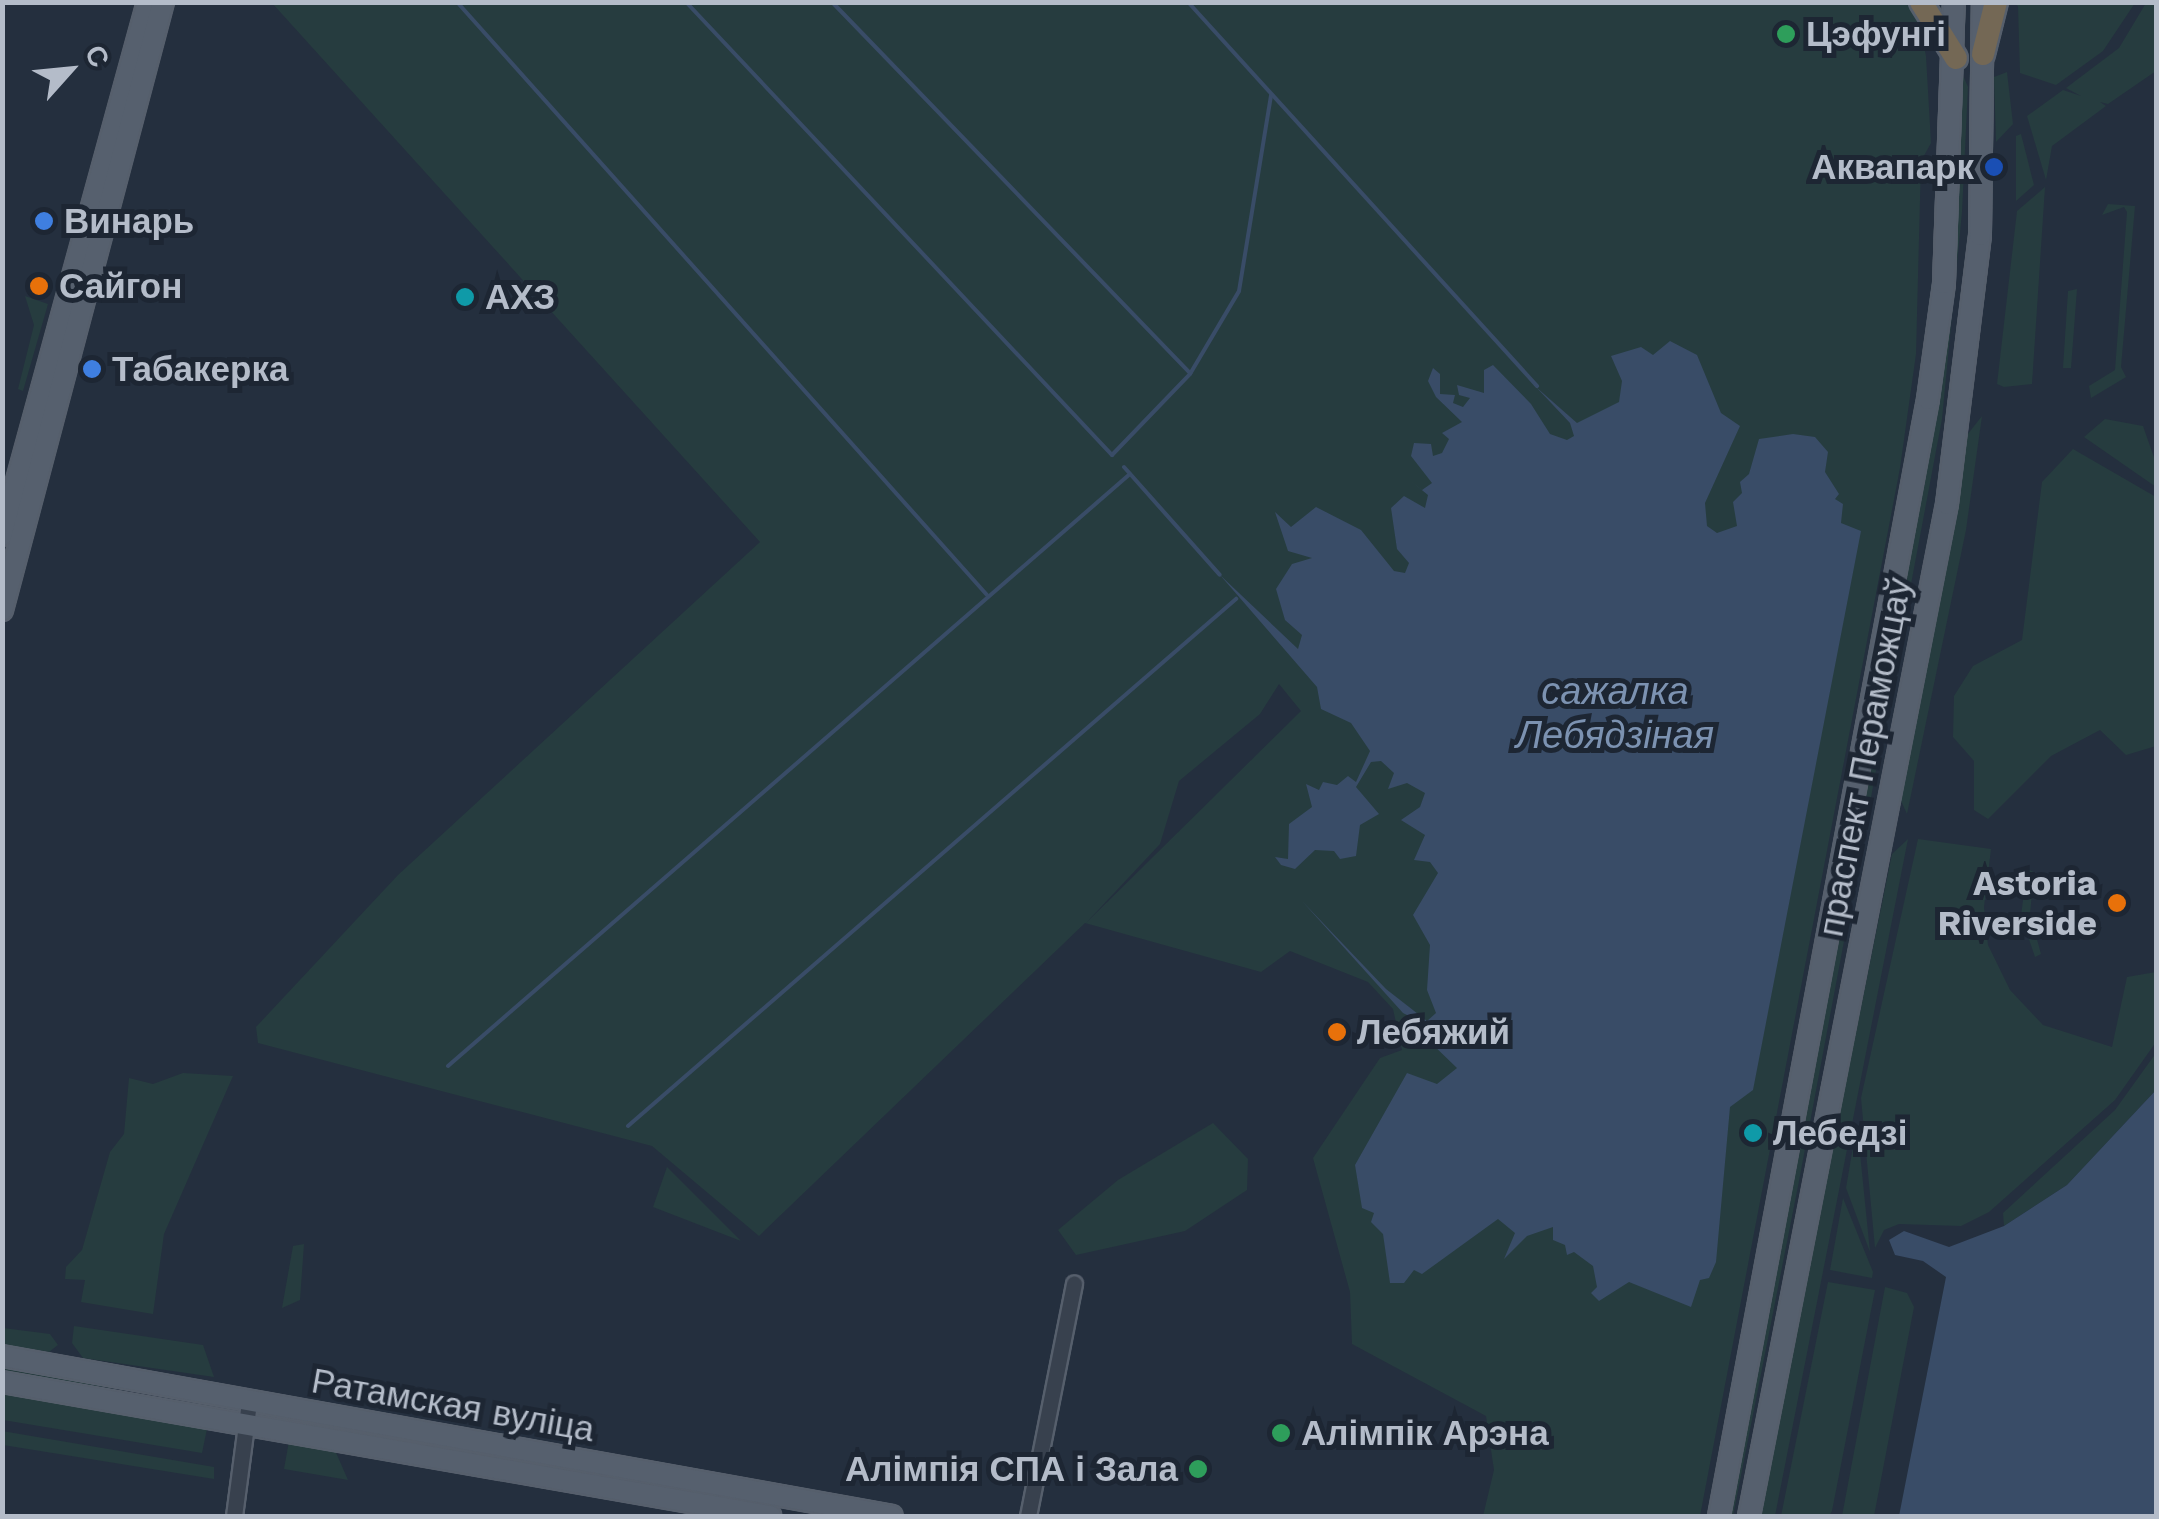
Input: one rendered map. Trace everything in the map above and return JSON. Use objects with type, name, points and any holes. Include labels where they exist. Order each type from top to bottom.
[{"type":"highway","points":[[1921,2],[1956,58]]},
{"type":"highway","points":[[1983,54],[1996,2]]},
{"type":"main road","points":[[2,535],[148,2]]},
{"type":"main road","points":[[2,610],[164,2]]},
{"type":"main road","name":"праспект Пераможцаў","points":[[1718,1516],[1928,399],[1944,283],[1956,58],[1954,2]]},
{"type":"main road","name":"праспект Пераможцаў","points":[[1749,1516],[1947,504],[1980,235],[1983,2]]},
{"type":"main road","name":"Ратамская вуліца","points":[[2,1356],[247,1413],[770,1516]]},
{"type":"main road","name":"Ратамская вуліца","points":[[2,1382],[247,1413],[892,1516]]},
{"type":"street","points":[[1028,1516],[1074,1283]]},
{"type":"street","points":[[234,1516],[247,1413]]},
{"type":"green space","points":[[1915,2],[1926,56],[1931,143],[1921,161],[1916,354],[1900,468],[1700,1516],[1483,1516],[1494,1470],[1486,1416],[1352,1344],[1350,1292],[1313,1158],[1380,1058],[1402,1050],[1393,1009],[1368,982],[1290,951],[1261,972],[1085,923],[759,1236],[652,1146],[258,1043],[256,1027],[398,875],[760,542],[272,3]],"holes":[[[1279,684],[1301,711],[1086,923],[1160,844],[1179,781],[1260,714]]]},
{"type":"green space","points":[[2013,3],[2135,3],[2103,51],[2056,85],[2020,73],[2018,6]]},
{"type":"green space","points":[[2146,3],[2156,3],[2156,71],[2108,104],[2100,102],[2106,106],[2052,146],[2046,180],[2027,116],[2063,90],[2081,96],[2066,88],[2119,48]]},
{"type":"green space","points":[[2007,72],[2013,124],[1996,142],[1994,77]]},
{"type":"green space","points":[[1962,73],[1968,87],[1962,212],[1942,419],[1799,1181],[1733,1516],[1727,1516],[1937,413],[1958,209]]},
{"type":"green space","points":[[2021,134],[2034,185],[2016,201],[2016,136]]},
{"type":"green space","points":[[2045,187],[2032,384],[2004,387],[1997,384],[2017,211]]},
{"type":"green space","points":[[2108,204],[2135,206],[2121,367],[2126,377],[2091,398],[2089,386],[2115,370],[2127,212],[2124,207],[2102,215]]},
{"type":"green space","points":[[2077,289],[2071,368],[2063,368],[2068,291]]},
{"type":"green space","points":[[25,296],[48,304],[23,391],[18,389],[34,325]]},
{"type":"green space","points":[[1982,416],[1966,530],[1907,814],[1897,792],[1967,435]]},
{"type":"green space","points":[[2105,419],[2143,426],[2156,463],[2156,487],[2084,437]]},
{"type":"green space","points":[[2073,449],[2156,497],[2156,746],[2126,755],[2100,730],[2051,756],[1988,819],[1974,810],[1974,761],[1953,737],[1954,696],[1973,666],[2022,640],[2042,482]]},
{"type":"green space","points":[[1908,839],[1775,1516],[1758,1516],[1892,854]]},
{"type":"green space","points":[[1918,839],[1991,849],[1984,907],[1988,945],[2010,990],[2043,1025],[2112,1047],[2127,977],[2156,972],[2156,1042],[2115,1100],[1989,1212],[1961,1226],[1899,1224],[1884,1230],[1875,1248],[1861,1098]]},
{"type":"green space","points":[[2027,869],[2034,872],[2030,914],[2041,954],[2035,957],[2021,916]]},
{"type":"green space","points":[[2156,1053],[2156,1090],[2067,1185],[2004,1226],[2003,1213],[2115,1110]]},
{"type":"green space","points":[[183,1073],[233,1076],[164,1234],[153,1314],[81,1302],[85,1280],[65,1279],[66,1267],[82,1250],[110,1152],[124,1134],[129,1078],[153,1084]]},
{"type":"green space","points":[[1213,1123],[1248,1159],[1247,1190],[1185,1231],[1076,1255],[1058,1230],[1118,1180]]},
{"type":"green space","points":[[1857,1123],[1870,1252],[1846,1188]]},
{"type":"green space","points":[[667,1167],[741,1241],[653,1207]]},
{"type":"green space","points":[[1843,1198],[1873,1272],[1872,1278],[1830,1270]]},
{"type":"green space","points":[[304,1244],[300,1300],[282,1308],[293,1246]]},
{"type":"green space","points":[[1828,1282],[1875,1290],[1832,1511],[1829,1516],[1781,1516]]},
{"type":"green space","points":[[1885,1287],[1907,1293],[1914,1307],[1874,1516],[1842,1516]]},
{"type":"green space","points":[[74,1326],[203,1345],[214,1377],[83,1358],[72,1343]]},
{"type":"green space","points":[[3,1328],[50,1334],[58,1345],[49,1352],[3,1345]]},
{"type":"green space","points":[[2,1364],[161,1395],[3,1373]]},
{"type":"green space","points":[[2,1392],[207,1429],[202,1453],[3,1420]]},
{"type":"green space","points":[[2,1431],[214,1467],[214,1479],[3,1445]]},
{"type":"green space","points":[[289,1441],[334,1448],[348,1480],[284,1469]]},
{"type":"water","name":"сажалка Лебядзіная","points":[[1670,341],[1697,355],[1721,413],[1740,426],[1705,503],[1707,526],[1717,533],[1737,526],[1733,502],[1742,493],[1740,482],[1749,474],[1759,439],[1793,434],[1815,437],[1828,452],[1825,472],[1839,494],[1835,499],[1843,504],[1841,523],[1861,531],[1753,1090],[1730,1107],[1716,1262],[1709,1278],[1700,1280],[1691,1307],[1629,1282],[1599,1301],[1591,1293],[1597,1287],[1593,1266],[1574,1252],[1567,1255],[1565,1245],[1553,1240],[1553,1227],[1527,1236],[1504,1259],[1515,1233],[1498,1219],[1422,1274],[1414,1270],[1404,1283],[1390,1283],[1383,1234],[1371,1222],[1374,1213],[1362,1208],[1355,1165],[1407,1073],[1437,1084],[1457,1068],[1429,1041],[1435,1029],[1403,1013],[1302,901],[1386,989],[1427,1021],[1436,1013],[1427,990],[1430,945],[1413,915],[1438,873],[1430,862],[1414,860],[1425,835],[1401,820],[1420,807],[1425,793],[1407,783],[1388,789],[1394,773],[1381,761],[1371,762],[1356,787],[1379,814],[1360,825],[1356,856],[1340,859],[1334,851],[1315,850],[1295,869],[1281,865],[1275,857],[1288,859],[1289,824],[1312,807],[1306,784],[1319,790],[1323,782],[1337,785],[1348,776],[1356,782],[1370,751],[1351,723],[1321,709],[1317,687],[1220,575],[1298,649],[1302,635],[1285,620],[1276,589],[1292,564],[1312,558],[1288,551],[1275,512],[1291,527],[1316,507],[1361,530],[1394,571],[1405,573],[1409,563],[1397,549],[1391,508],[1404,496],[1425,508],[1428,495],[1407,478],[1422,490],[1432,483],[1411,456],[1414,443],[1431,444],[1433,456],[1442,453],[1449,439],[1442,433],[1462,422],[1436,397],[1428,381],[1433,368],[1440,374],[1440,394],[1455,395],[1453,403],[1463,407],[1470,398],[1459,395],[1457,385],[1484,393],[1484,370],[1493,365],[1531,404],[1550,434],[1567,440],[1574,436],[1570,423],[1536,387],[1577,423],[1619,402],[1622,381],[1611,356],[1641,347],[1653,355]]},
{"type":"water","points":[[2156,1090],[2156,1516],[1899,1516],[1946,1277],[1923,1261],[1895,1255],[1889,1240],[1904,1231],[1949,1247],[2004,1226],[2067,1185]]},
{"type":"waterway","points":[[457,2],[987,595]]},
{"type":"waterway","points":[[686,2],[1112,455],[1190,374],[1239,291],[1271,95]]},
{"type":"waterway","points":[[832,2],[1190,373]]},
{"type":"waterway","points":[[1188,2],[1537,386]]},
{"type":"waterway","points":[[1124,467],[1220,575]]},
{"type":"waterway","points":[[448,1066],[1130,474]]},
{"type":"waterway","points":[[628,1126],[1236,599]]},
{"type":"place","name":"Цэфунгі","points":[[1786,34]]},
{"type":"place","name":"Аквапарк","points":[[1994,167]]},
{"type":"place","name":"Винарь","points":[[44,221]]},
{"type":"place","name":"Сайгон","points":[[39,286]]},
{"type":"place","name":"АХЗ","points":[[465,297]]},
{"type":"place","name":"Табакерка","points":[[92,369]]},
{"type":"place","name":"Astoria Riverside","points":[[2117,903]]},
{"type":"place","name":"Лебяжий","points":[[1337,1032]]},
{"type":"place","name":"Лебедзі","points":[[1753,1133]]},
{"type":"place","name":"Алімпік Арэна","points":[[1281,1433]]},
{"type":"place","name":"Алімпія СПА і Зала","points":[[1198,1469]]}]
